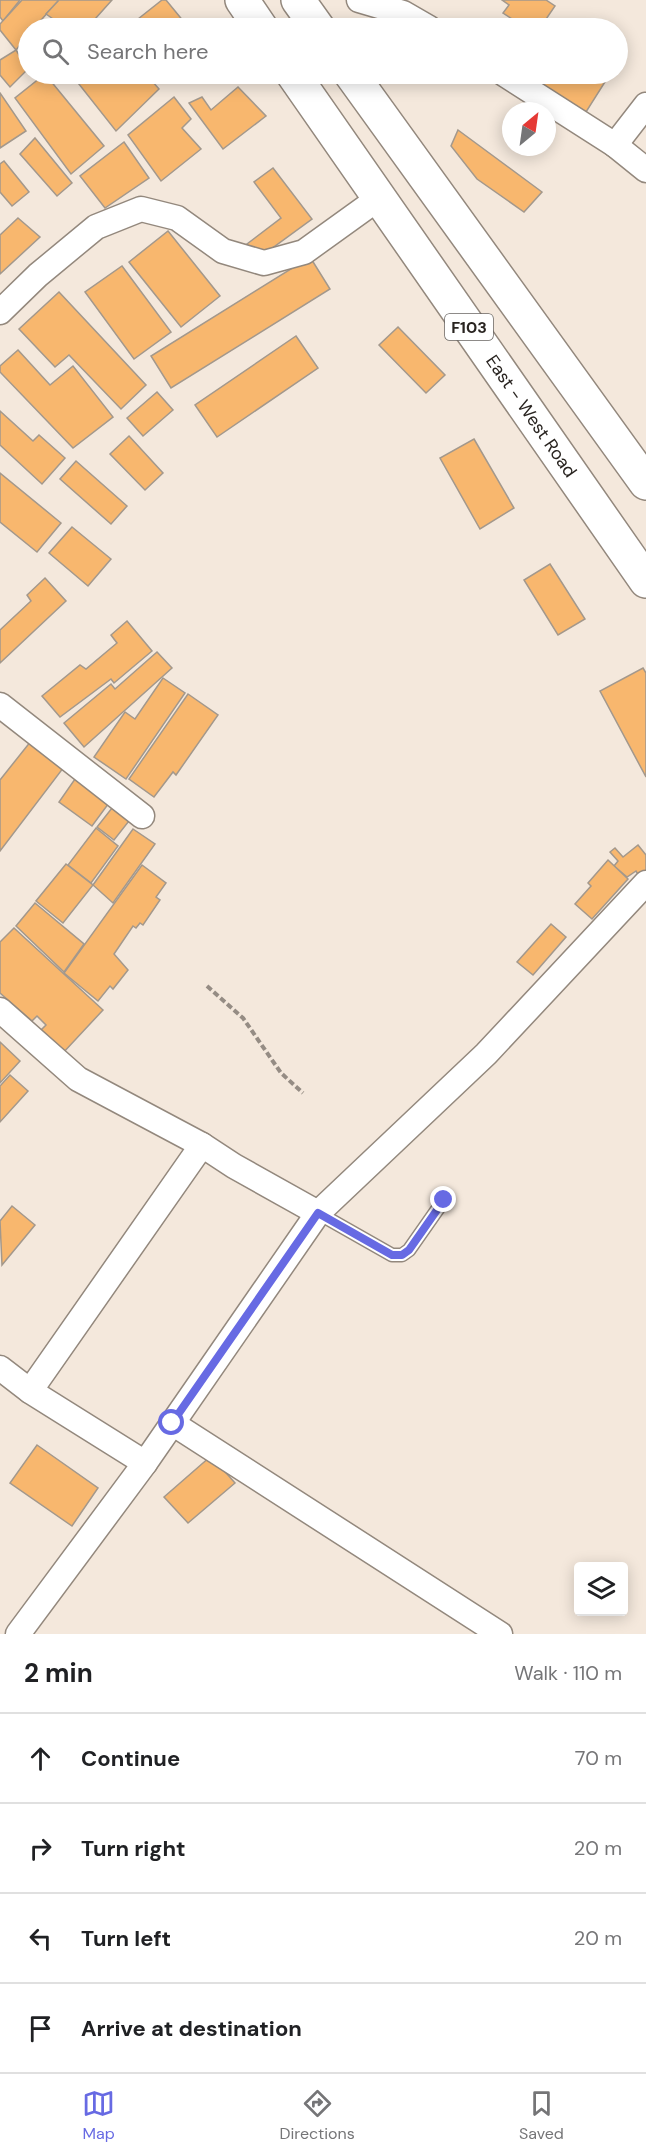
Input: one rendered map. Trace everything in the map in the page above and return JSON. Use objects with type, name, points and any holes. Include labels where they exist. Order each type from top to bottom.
[{"type":"main road","points":[[242,0],[254,18]]},
{"type":"main road","points":[[298,0],[311,18]]},
{"type":"main road","name":"East - West Road","points":[[300,84],[646,581]]},
{"type":"main road","name":"F103","points":[[358,84],[646,483]]},
{"type":"street","points":[[359,0],[407,6],[419,18]]},
{"type":"street","points":[[520,84],[615,145],[646,170]]},
{"type":"street","points":[[615,145],[646,105]]},
{"type":"street","points":[[0,312],[38,275],[96,227],[141,209],[177,218],[223,251],[264,263],[304,252],[379,198]]},
{"type":"street","points":[[0,705],[142,816]]},
{"type":"street","points":[[18,1634],[145,1463],[318,1213],[486,1054],[646,883]]},
{"type":"street","points":[[0,1010],[78,1079],[202,1145],[234,1166],[318,1213]]},
{"type":"street","points":[[30,1391],[202,1145]]},
{"type":"street","points":[[0,1368],[30,1391],[145,1463]]},
{"type":"street","points":[[172,1423],[500,1634]]},
{"type":"lane","points":[[318,1213],[392,1255],[402,1255],[409,1250],[444,1200]]},
{"type":"path","points":[[207,986],[243,1018],[258,1036],[281,1073],[303,1093]]},
{"type":"building","points":[[0,0],[20,0],[3,21],[0,17]]},
{"type":"building","points":[[22,0],[59,0],[43,18],[18,18],[18,48],[16,50],[0,30],[0,24]]},
{"type":"building","points":[[59,0],[112,0],[96,18],[52,18],[46,14]]},
{"type":"building","points":[[162,0],[166,0],[181,18],[139,18]]},
{"type":"building","points":[[502,0],[546,0],[555,6],[547,18],[510,18],[503,13],[509,5]]},
{"type":"building","points":[[16,50],[18,53],[18,79],[10,87],[0,75],[0,60]]},
{"type":"building","points":[[32,84],[53,84],[104,146],[71,174],[15,98]]},
{"type":"building","points":[[79,84],[155,84],[159,89],[116,131]]},
{"type":"building","points":[[541,84],[604,84],[586,112]]},
{"type":"building","points":[[238,87],[266,116],[223,149],[189,103],[202,97],[211,110]]},
{"type":"building","points":[[0,93],[26,131],[0,148]]},
{"type":"building","points":[[174,97],[191,119],[182,128],[201,149],[161,181],[128,135]]},
{"type":"building","points":[[458,130],[542,192],[524,212],[477,179],[451,146]]},
{"type":"building","points":[[35,138],[72,183],[57,196],[20,154]]},
{"type":"building","points":[[124,142],[149,178],[105,208],[80,176]]},
{"type":"building","points":[[4,161],[29,192],[12,206],[0,192],[0,164]]},
{"type":"building","points":[[273,168],[312,219],[256,260],[243,247],[281,218],[254,182]]},
{"type":"building","points":[[18,218],[40,237],[0,274],[0,235]]},
{"type":"building","points":[[168,231],[220,296],[181,327],[129,262]]},
{"type":"building","points":[[310,257],[330,289],[171,388],[151,356]]},
{"type":"building","points":[[122,266],[171,332],[134,359],[85,292]]},
{"type":"building","points":[[59,292],[146,385],[121,409],[69,355],[55,367],[19,329]]},
{"type":"building","points":[[398,327],[445,375],[426,393],[379,345]]},
{"type":"building","points":[[296,336],[318,368],[217,437],[195,405]]},
{"type":"building","points":[[18,350],[50,385],[73,366],[113,417],[73,448],[0,372],[0,366]]},
{"type":"building","points":[[157,392],[173,410],[143,436],[127,418]]},
{"type":"building","points":[[0,411],[33,441],[39,435],[65,458],[42,484],[0,445]]},
{"type":"building","points":[[129,436],[163,473],[145,490],[110,454]]},
{"type":"building","points":[[474,439],[514,508],[480,529],[440,458]]},
{"type":"building","points":[[76,461],[127,506],[111,524],[60,479]]},
{"type":"building","points":[[0,473],[61,523],[37,552],[0,522]]},
{"type":"building","points":[[72,527],[111,559],[88,586],[49,553]]},
{"type":"building","points":[[550,564],[585,619],[558,635],[524,580]]},
{"type":"building","points":[[45,578],[66,601],[0,663],[0,630],[31,601],[27,595]]},
{"type":"building","points":[[127,621],[152,651],[114,683],[111,679],[60,717],[42,696],[80,665],[86,669],[117,643],[111,635]]},
{"type":"building","points":[[157,652],[172,668],[84,747],[64,723],[111,684],[115,689]]},
{"type":"building","points":[[643,668],[646,673],[646,777],[600,691]]},
{"type":"building","points":[[163,678],[185,693],[126,779],[94,757],[125,712],[135,719]]},
{"type":"building","points":[[188,694],[218,715],[176,775],[173,772],[154,797],[129,779]]},
{"type":"building","points":[[31,741],[64,767],[0,851],[0,780]]},
{"type":"building","points":[[75,779],[109,803],[92,826],[59,802]]},
{"type":"building","points":[[112,808],[129,821],[114,840],[97,827]]},
{"type":"building","points":[[96,828],[118,846],[91,883],[68,865]]},
{"type":"building","points":[[133,829],[155,844],[113,903],[93,885]]},
{"type":"building","points":[[638,845],[646,855],[646,870],[639,876],[636,871],[627,877],[614,866],[618,861],[610,852],[615,848],[623,857]]},
{"type":"building","points":[[608,860],[628,879],[592,919],[575,904],[591,886],[588,883]]},
{"type":"building","points":[[66,864],[93,885],[63,923],[36,901]]},
{"type":"building","points":[[142,865],[166,883],[156,897],[160,900],[143,925],[140,923],[136,928],[133,926],[114,954],[128,970],[113,989],[110,986],[98,1001],[64,973]]},
{"type":"building","points":[[35,903],[84,944],[64,972],[16,926]]},
{"type":"building","points":[[551,924],[566,937],[533,975],[517,962]]},
{"type":"building","points":[[14,928],[103,1010],[62,1054],[38,1033],[46,1025],[37,1016],[32,1021],[0,993],[0,942]]},
{"type":"building","points":[[0,1042],[20,1061],[0,1083]]},
{"type":"building","points":[[10,1075],[28,1091],[0,1122],[0,1086]]},
{"type":"building","points":[[12,1206],[35,1225],[2,1265],[0,1221]]},
{"type":"building","points":[[37,1445],[98,1488],[72,1526],[10,1483]]},
{"type":"building","points":[[211,1456],[235,1483],[188,1523],[164,1497]]},
{"type":"route","points":[[172,1423],[318,1213],[392,1255],[402,1255],[409,1250],[444,1200]]}]
